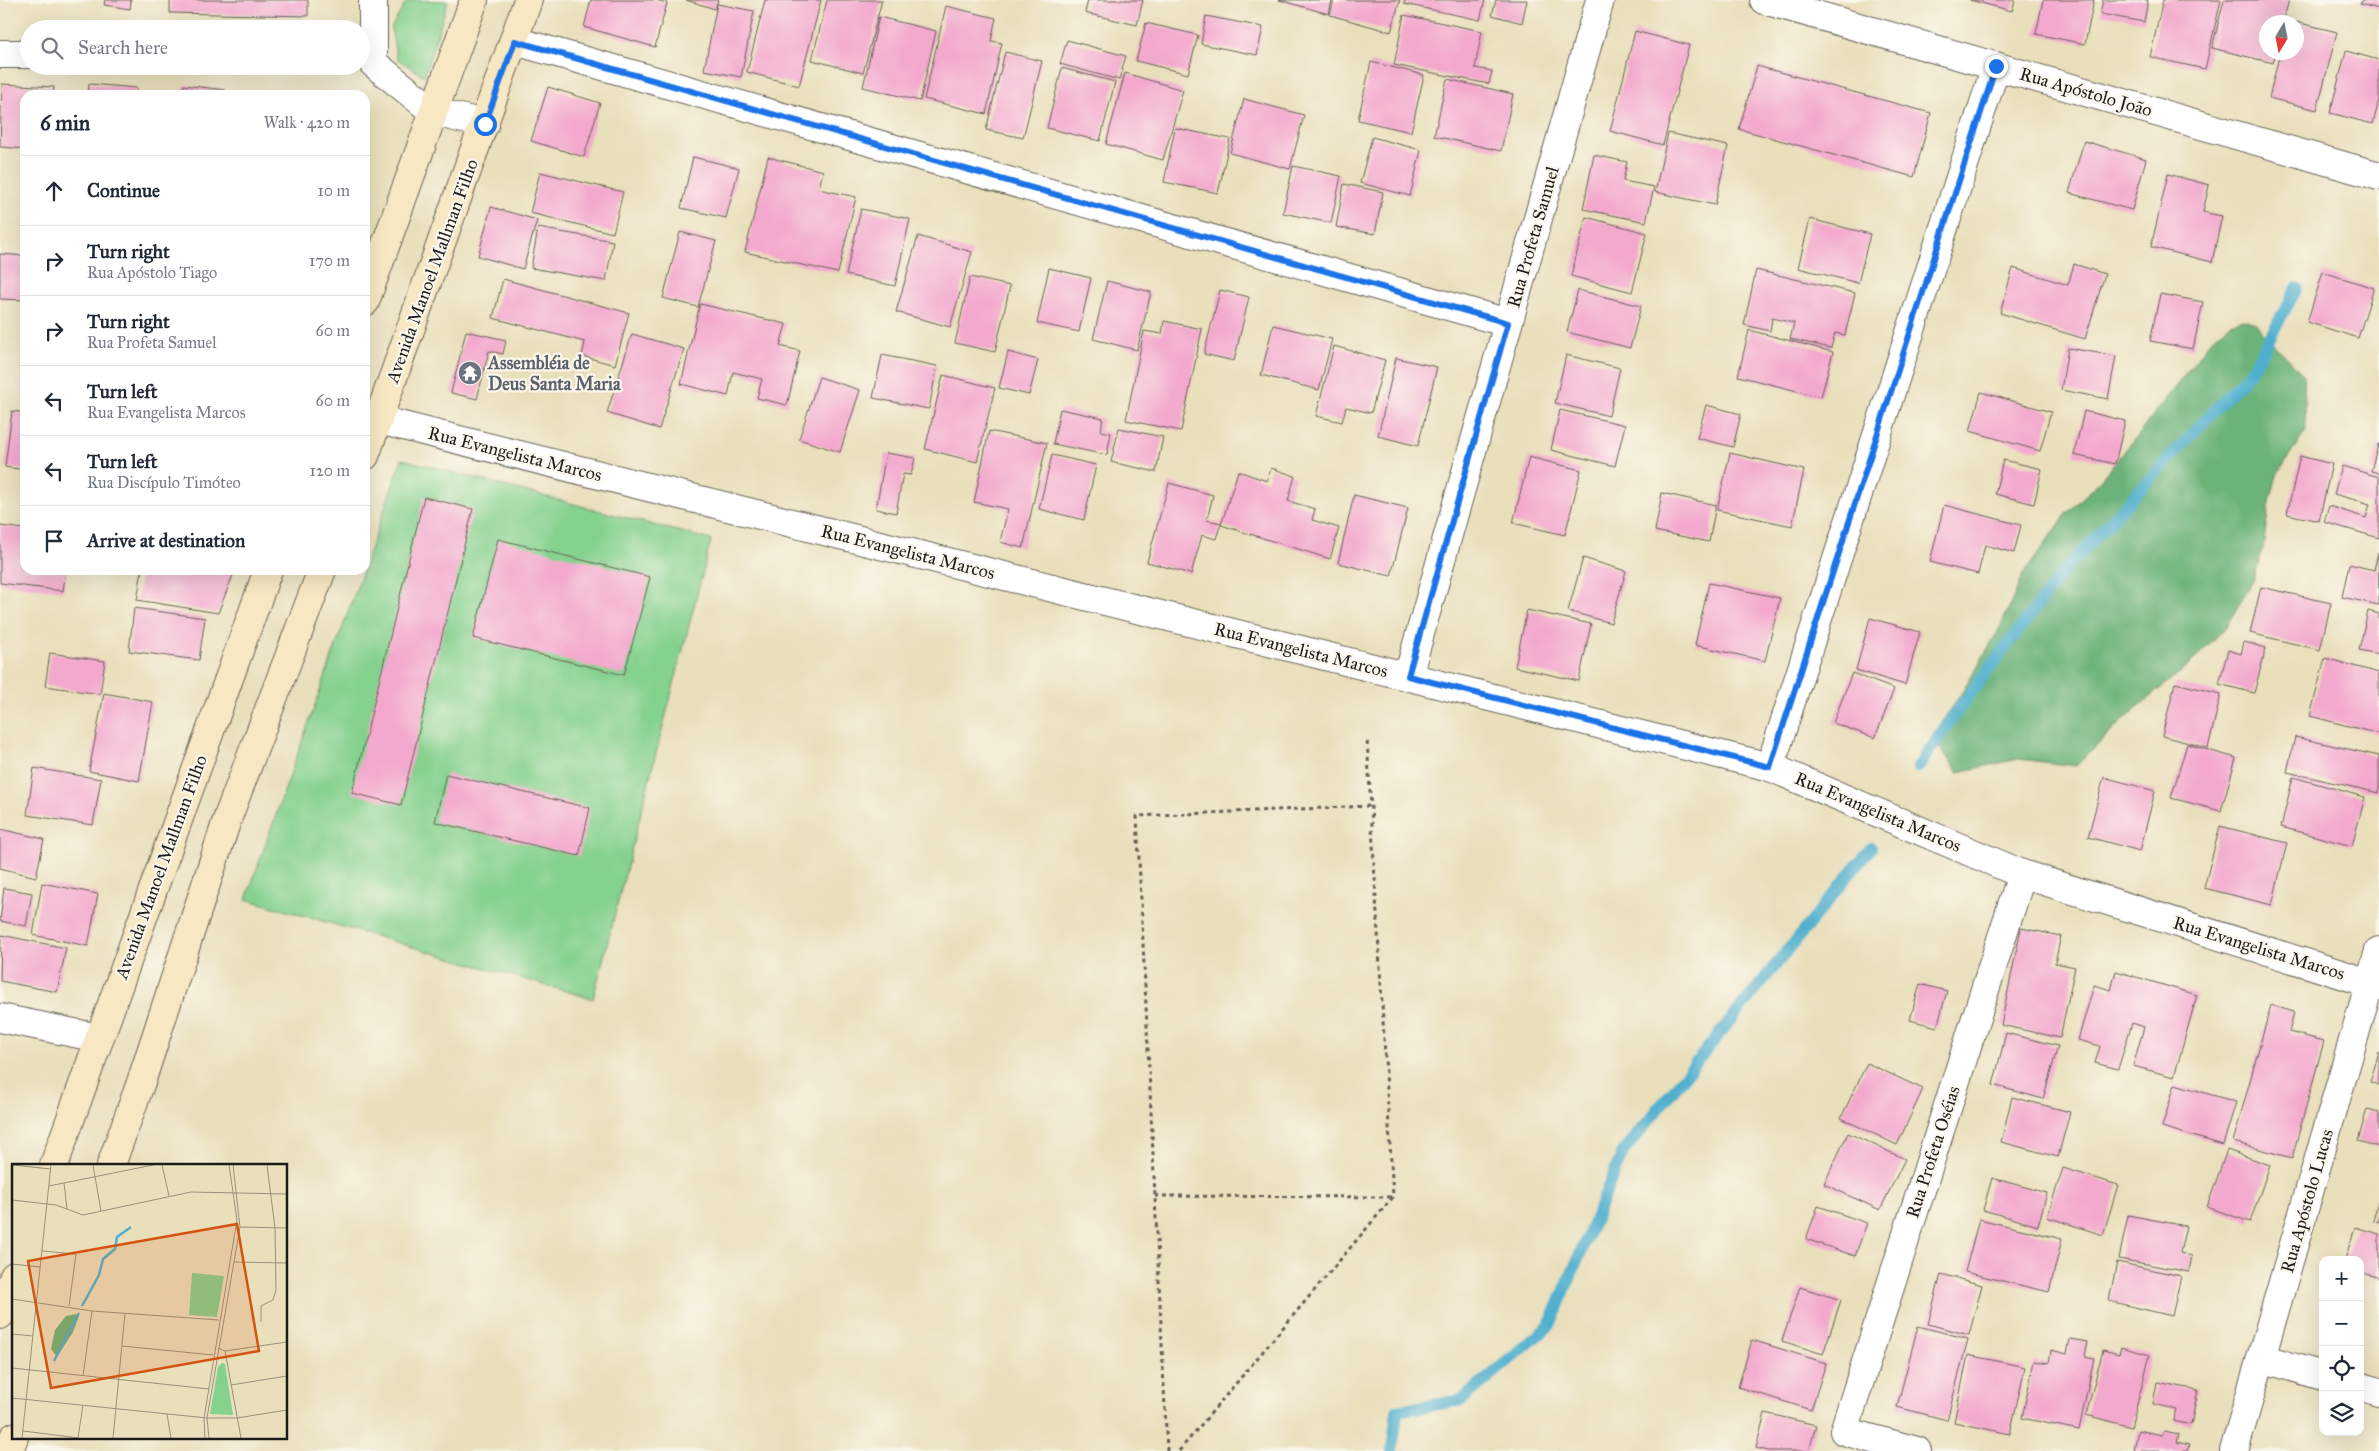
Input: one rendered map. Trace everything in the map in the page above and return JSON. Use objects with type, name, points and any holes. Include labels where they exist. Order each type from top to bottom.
[{"type":"street","points":[[370,32],[373,0]]},
{"type":"street","points":[[370,288],[474,0]]},
{"type":"street","name":"Avenida Manoel Mallman Filho","points":[[370,443],[515,41],[528,0]]},
{"type":"street","name":"Rua Profeta Samuel","points":[[1408,676],[1600,0]]},
{"type":"street","name":"Rua Apóstolo João","points":[[1764,0],[2379,176]]},
{"type":"street","points":[[515,41],[1508,323]]},
{"type":"street","points":[[0,54],[20,54]]},
{"type":"street","points":[[370,65],[434,112],[485,124]]},
{"type":"street","points":[[1770,767],[1996,66]]},
{"type":"street","name":"Rua Evangelista Marcos","points":[[379,420],[1770,767],[2022,874],[2374,984]]},
{"type":"street","name":"Avenida Manoel Mallman Filho","points":[[54,1164],[266,575]]},
{"type":"street","points":[[111,1164],[141,1082],[228,817],[320,575]]},
{"type":"street","name":"Rua Profeta Oséias","points":[[1916,1451],[1844,1431],[2022,874]]},
{"type":"street","name":"Rua Apóstolo Lucas","points":[[2234,1451],[2374,984],[2379,951]]},
{"type":"street","points":[[0,1018],[99,1038]]},
{"type":"street","points":[[0,1314],[12,1281]]},
{"type":"street","points":[[2261,1358],[2319,1375]]},
{"type":"street","points":[[2364,1387],[2379,1392]]},
{"type":"street","points":[[9,1451],[14,1438]]},
{"type":"path","points":[[1179,1451],[1393,1198],[1367,738]]},
{"type":"path","points":[[1167,1451],[1137,816],[1371,806]]},
{"type":"path","points":[[1155,1196],[1393,1198]]},
{"type":"green space","points":[[413,0],[448,1],[424,76],[397,59],[391,28],[405,4]]},
{"type":"green space","points":[[2243,319],[2256,323],[2268,340],[2304,376],[2306,431],[2277,475],[2269,506],[2263,549],[2252,583],[2225,628],[2189,665],[2134,710],[2076,766],[2018,759],[1958,772],[1932,737],[1963,691],[2001,626],[2023,575],[2068,512],[2095,486],[2133,441],[2213,338],[2231,323]]},
{"type":"green space","points":[[402,459],[711,540],[593,999],[246,899],[361,575],[370,575],[370,550]]},
{"type":"building","points":[[105,0],[131,0],[130,9],[104,5]]},
{"type":"building","points":[[170,0],[308,0],[308,16],[170,13]]},
{"type":"building","points":[[591,0],[656,0],[667,3],[655,47],[584,27]]},
{"type":"building","points":[[686,0],[718,0],[715,9]]},
{"type":"building","points":[[765,0],[821,0],[799,86],[747,72]]},
{"type":"building","points":[[827,0],[882,0],[863,73],[812,60]]},
{"type":"building","points":[[1088,0],[1143,0],[1137,25],[1085,13]]},
{"type":"building","points":[[1279,0],[1332,0],[1329,14]]},
{"type":"building","points":[[1334,0],[1400,0],[1391,32],[1330,15]]},
{"type":"building","points":[[1405,0],[1485,0],[1480,20],[1404,4]]},
{"type":"building","points":[[1496,0],[1527,0],[1522,23],[1492,15]]},
{"type":"building","points":[[1970,0],[2015,0],[2012,11]]},
{"type":"building","points":[[2043,0],[2094,0],[2085,44],[2036,34]]},
{"type":"building","points":[[2103,0],[2148,0],[2144,22],[2100,14]]},
{"type":"building","points":[[2163,0],[2221,0],[2205,69],[2150,57]]},
{"type":"building","points":[[2224,0],[2289,0],[2285,15],[2259,15],[2259,60],[2212,48]]},
{"type":"building","points":[[2362,0],[2379,0],[2379,9],[2360,4]]},
{"type":"building","points":[[717,4],[754,11],[741,77],[704,70]]},
{"type":"building","points":[[946,6],[996,18],[991,41],[1002,43],[986,114],[924,99]]},
{"type":"building","points":[[1404,15],[1482,31],[1475,68],[1492,71],[1489,84],[1394,65]]},
{"type":"building","points":[[1206,16],[1263,27],[1257,55],[1201,44]]},
{"type":"building","points":[[879,17],[936,31],[920,101],[863,87]]},
{"type":"building","points":[[1146,23],[1198,35],[1188,74],[1136,61]]},
{"type":"building","points":[[2304,24],[2337,32],[2317,110],[2269,98],[2278,60],[2304,60]]},
{"type":"building","points":[[1635,31],[1689,45],[1663,145],[1610,131]]},
{"type":"building","points":[[1067,40],[1126,56],[1119,80],[1060,64]]},
{"type":"building","points":[[2346,51],[2379,60],[2379,100],[2373,124],[2330,113]]},
{"type":"building","points":[[1005,52],[1042,61],[1023,138],[986,130]]},
{"type":"building","points":[[2261,60],[2274,60],[2273,63]]},
{"type":"building","points":[[1371,62],[1424,75],[1411,132],[1358,120]]},
{"type":"building","points":[[1757,66],[1931,113],[1914,177],[1739,129]]},
{"type":"building","points":[[1062,68],[1115,82],[1100,141],[1047,128]]},
{"type":"building","points":[[1125,73],[1183,90],[1163,160],[1106,144]]},
{"type":"building","points":[[1447,79],[1513,94],[1501,151],[1434,136]]},
{"type":"building","points":[[2,84],[54,87],[54,90],[20,90],[20,149],[0,147]]},
{"type":"building","points":[[89,84],[137,88],[137,90],[88,90]]},
{"type":"building","points":[[184,85],[225,90],[183,90]]},
{"type":"building","points":[[548,87],[600,103],[584,157],[531,141]]},
{"type":"building","points":[[1244,99],[1304,115],[1290,169],[1230,153]]},
{"type":"building","points":[[1175,128],[1230,139],[1218,193],[1164,182]]},
{"type":"building","points":[[1668,133],[1728,146],[1715,205],[1655,192]]},
{"type":"building","points":[[1372,137],[1421,150],[1410,196],[1360,183]]},
{"type":"building","points":[[2084,141],[2146,159],[2132,210],[2069,193]]},
{"type":"building","points":[[1594,155],[1627,162],[1623,181],[1654,187],[1646,222],[1583,209]]},
{"type":"building","points":[[693,157],[739,168],[726,218],[681,208]]},
{"type":"building","points":[[768,157],[823,171],[819,189],[856,197],[838,273],[745,252]]},
{"type":"building","points":[[1293,166],[1341,176],[1331,223],[1283,213]]},
{"type":"building","points":[[540,172],[623,192],[613,233],[530,213]]},
{"type":"building","points":[[2168,174],[2209,185],[2203,212],[2222,216],[2212,262],[2151,247]]},
{"type":"building","points":[[1344,184],[1383,192],[1375,234],[1336,227]]},
{"type":"building","points":[[491,207],[537,220],[523,269],[478,256]]},
{"type":"building","points":[[861,209],[910,219],[895,286],[846,275]]},
{"type":"building","points":[[1586,217],[1647,233],[1632,292],[1571,276]]},
{"type":"building","points":[[1810,219],[1870,234],[1858,283],[1798,268]]},
{"type":"building","points":[[538,228],[613,241],[606,281],[531,268]]},
{"type":"building","points":[[680,232],[716,241],[698,307],[663,298]]},
{"type":"building","points":[[918,236],[972,252],[950,327],[896,312]]},
{"type":"building","points":[[0,254],[20,256],[20,300],[0,299]]},
{"type":"building","points":[[2074,264],[2105,274],[2085,339],[2000,313],[2013,268],[2068,285]]},
{"type":"building","points":[[1049,268],[1091,278],[1079,332],[1037,323]]},
{"type":"building","points":[[1756,270],[1855,293],[1845,335],[1835,333],[1831,348],[1790,339],[1794,323],[1772,318],[1770,331],[1744,325]]},
{"type":"building","points":[[2323,272],[2374,288],[2358,338],[2307,322]]},
{"type":"building","points":[[970,277],[1010,286],[995,352],[955,343]]},
{"type":"building","points":[[503,279],[629,313],[615,365],[582,356],[585,342],[493,318]]},
{"type":"building","points":[[1107,281],[1151,292],[1137,350],[1093,339]]},
{"type":"building","points":[[1220,290],[1249,297],[1234,361],[1204,354]]},
{"type":"building","points":[[1578,290],[1641,306],[1630,348],[1567,332]]},
{"type":"building","points":[[2160,294],[2203,302],[2193,349],[2150,341]]},
{"type":"building","points":[[700,304],[786,324],[780,346],[800,351],[787,405],[757,398],[762,379],[733,372],[728,396],[681,384]]},
{"type":"building","points":[[1164,321],[1202,329],[1181,431],[1126,420],[1144,331],[1162,334]]},
{"type":"building","points":[[1273,325],[1332,339],[1319,390],[1261,375]]},
{"type":"building","points":[[1749,330],[1833,352],[1821,397],[1738,376]]},
{"type":"building","name":"Assembléia de Deus Santa Maria","points":[[466,331],[506,340],[503,354],[489,351],[477,399],[451,393]]},
{"type":"building","points":[[632,334],[684,349],[659,429],[607,413]]},
{"type":"building","points":[[1334,346],[1385,360],[1371,413],[1346,407],[1342,422],[1316,416]]},
{"type":"building","points":[[2068,348],[2116,356],[2108,399],[2061,390]]},
{"type":"building","points":[[1008,352],[1038,360],[1029,395],[999,388]]},
{"type":"building","points":[[882,355],[937,366],[929,409],[873,398]]},
{"type":"building","points":[[1566,355],[1620,368],[1609,416],[1555,403]]},
{"type":"building","points":[[1396,358],[1437,367],[1418,446],[1378,436]]},
{"type":"building","points":[[943,375],[995,388],[977,462],[925,449]]},
{"type":"building","points":[[819,377],[860,390],[840,452],[799,439]]},
{"type":"building","points":[[1981,392],[2051,412],[2040,451],[1970,431]]},
{"type":"building","points":[[1706,405],[1741,414],[1733,447],[1697,438]]},
{"type":"building","points":[[1060,409],[1103,418],[1101,431],[1111,433],[1107,455],[1053,444]]},
{"type":"building","points":[[1560,410],[1625,425],[1615,466],[1551,450]]},
{"type":"building","points":[[12,411],[20,412],[20,469],[5,467]]},
{"type":"building","points":[[2084,411],[2125,421],[2115,464],[2074,455]]},
{"type":"building","points":[[1119,428],[1163,437],[1156,472],[1111,462]]},
{"type":"building","points":[[989,431],[1047,443],[1023,548],[1000,542],[1008,509],[974,502]]},
{"type":"building","points":[[2379,444],[2379,473],[2371,471]]},
{"type":"building","points":[[886,453],[915,458],[911,475],[903,474],[896,513],[876,509]]},
{"type":"building","points":[[1730,453],[1804,470],[1792,526],[1717,510]]},
{"type":"building","points":[[1052,455],[1096,465],[1084,520],[1039,509]]},
{"type":"building","points":[[2300,456],[2332,464],[2319,521],[2287,514]]},
{"type":"building","points":[[1529,457],[1581,470],[1565,535],[1513,523]]},
{"type":"building","points":[[2003,460],[2042,469],[2034,504],[1995,494]]},
{"type":"building","points":[[2342,466],[2379,477],[2379,538],[2324,522],[2329,506],[2366,518],[2370,504],[2334,494]]},
{"type":"building","points":[[1271,468],[1295,476],[1288,501],[1315,509],[1312,520],[1339,528],[1330,559],[1221,525],[1238,471],[1267,481]]},
{"type":"building","points":[[1169,483],[1213,495],[1207,520],[1221,523],[1216,539],[1202,535],[1191,574],[1147,562]]},
{"type":"building","points":[[1662,493],[1716,505],[1709,542],[1655,531]]},
{"type":"building","points":[[1354,495],[1408,508],[1391,576],[1338,563]]},
{"type":"building","points":[[424,497],[473,509],[401,805],[352,793]]},
{"type":"building","points":[[1944,505],[2021,525],[2014,553],[1985,545],[1978,574],[1930,562]]},
{"type":"building","points":[[0,526],[20,528],[20,575],[65,575],[63,591],[0,583]]},
{"type":"building","points":[[498,539],[650,577],[624,675],[473,638]]},
{"type":"building","points":[[2378,552],[2379,605],[2342,597],[2349,564],[2374,570]]},
{"type":"building","points":[[1583,558],[1626,571],[1611,623],[1568,611]]},
{"type":"building","points":[[141,575],[233,575],[218,613],[137,600]]},
{"type":"building","points":[[1709,583],[1780,598],[1765,661],[1695,645]]},
{"type":"building","points":[[2261,587],[2331,603],[2320,650],[2250,633]]},
{"type":"building","points":[[134,608],[205,618],[199,660],[129,651]]},
{"type":"building","points":[[1527,610],[1591,624],[1579,681],[1515,667]]},
{"type":"building","points":[[2368,611],[2379,614],[2379,654],[2359,650]]},
{"type":"building","points":[[1870,618],[1920,632],[1905,685],[1856,670]]},
{"type":"building","points":[[2244,642],[2266,648],[2254,693],[2219,684],[2228,650],[2241,654]]},
{"type":"building","points":[[50,653],[105,661],[100,694],[45,686]]},
{"type":"building","points":[[2325,658],[2379,673],[2379,734],[2310,716]]},
{"type":"building","points":[[1852,673],[1894,689],[1875,738],[1833,723]]},
{"type":"building","points":[[2175,683],[2221,694],[2208,748],[2162,736]]},
{"type":"building","points":[[104,693],[153,702],[139,781],[89,771]]},
{"type":"building","points":[[2295,737],[2379,756],[2379,793],[2287,772]]},
{"type":"building","points":[[2187,744],[2236,758],[2221,811],[2171,798]]},
{"type":"building","points":[[34,768],[101,779],[93,825],[27,815]]},
{"type":"building","points":[[446,774],[590,808],[579,856],[435,822]]},
{"type":"building","points":[[2104,777],[2155,791],[2140,851],[2088,837]]},
{"type":"building","points":[[2293,777],[2365,797],[2352,846],[2281,827]]},
{"type":"building","points":[[2220,826],[2287,843],[2272,905],[2204,888]]},
{"type":"building","points":[[0,829],[44,839],[36,877],[0,868]]},
{"type":"building","points":[[42,883],[98,894],[88,946],[33,935]]},
{"type":"building","points":[[4,888],[32,893],[26,926],[0,921]]},
{"type":"building","points":[[2021,928],[2061,936],[2055,963],[2075,967],[2060,1038],[2001,1025]]},
{"type":"building","points":[[1,935],[66,948],[57,992],[0,981]]},
{"type":"building","points":[[2116,971],[2197,995],[2174,1077],[2133,1066],[2144,1027],[2132,1023],[2118,1069],[2095,1063],[2100,1046],[2078,1040],[2094,985],[2111,990]]},
{"type":"building","points":[[1920,984],[1947,991],[1937,1027],[1910,1020]]},
{"type":"building","points":[[2271,1005],[2294,1012],[2289,1032],[2324,1041],[2292,1158],[2233,1142]]},
{"type":"building","points":[[2006,1033],[2058,1046],[2043,1099],[1993,1085]]},
{"type":"building","points":[[2379,1053],[2379,1085],[2370,1082]]},
{"type":"building","points":[[1867,1063],[1923,1089],[1897,1145],[1841,1118]]},
{"type":"building","points":[[2175,1084],[2236,1102],[2223,1145],[2162,1127]]},
{"type":"building","points":[[2012,1097],[2070,1112],[2058,1157],[2001,1142]]},
{"type":"building","points":[[2367,1109],[2379,1112],[2379,1147],[2358,1141]]},
{"type":"building","points":[[1848,1133],[1905,1159],[1880,1210],[1824,1184]]},
{"type":"building","points":[[2227,1150],[2270,1165],[2250,1222],[2207,1207]]},
{"type":"building","points":[[2063,1168],[2118,1185],[2103,1235],[2047,1217]]},
{"type":"building","points":[[1992,1178],[2047,1193],[2038,1226],[1983,1210]]},
{"type":"building","points":[[2379,1201],[2379,1223],[2373,1221]]},
{"type":"building","points":[[1818,1206],[1867,1223],[1855,1256],[1806,1239]]},
{"type":"building","points":[[2128,1215],[2186,1226],[2180,1253],[2192,1256],[2189,1272],[2119,1259]]},
{"type":"building","points":[[1979,1219],[2062,1239],[2049,1292],[1965,1272]]},
{"type":"building","points":[[2355,1227],[2379,1234],[2379,1278],[2364,1273],[2364,1256],[2346,1256]]},
{"type":"building","points":[[2117,1262],[2181,1276],[2172,1316],[2109,1301]]},
{"type":"building","points":[[1941,1274],[1982,1285],[1969,1335],[1928,1324]]},
{"type":"building","points":[[1800,1287],[1841,1300],[1823,1354],[1782,1341]]},
{"type":"building","points":[[1918,1326],[1968,1339],[1947,1420],[1897,1407]]},
{"type":"building","points":[[2070,1339],[2088,1342],[2085,1356],[2094,1358],[2079,1430],[2022,1418],[2034,1361],[2049,1363],[2051,1350],[2067,1354]]},
{"type":"building","points":[[1752,1340],[1826,1363],[1811,1410],[1738,1387]]},
{"type":"building","points":[[2121,1347],[2150,1355],[2131,1427],[2086,1415],[2103,1350],[2119,1354]]},
{"type":"building","points":[[1968,1355],[2025,1367],[2010,1434],[1954,1422]]},
{"type":"building","points":[[2157,1382],[2198,1390],[2191,1425],[2173,1421],[2176,1409],[2153,1404]]},
{"type":"building","points":[[1765,1413],[1816,1425],[1809,1451],[1768,1451],[1756,1448]]},
{"type":"building","points":[[2138,1430],[2162,1435],[2164,1431],[2179,1434],[2177,1442],[2189,1445],[2187,1451],[2134,1451]]},
{"type":"waterway","points":[[1918,767],[1957,711],[2064,571],[2252,370],[2297,288]]},
{"type":"waterway","points":[[1392,1451],[1397,1411],[1462,1400],[1550,1325],[1623,1152],[1871,848]]},
{"type":"place","name":"Assembléia de Deus Santa Maria","points":[[470,373]]},
{"type":"route","points":[[485,124],[515,41],[1508,323],[1408,676],[1770,767],[1996,66]]}]
